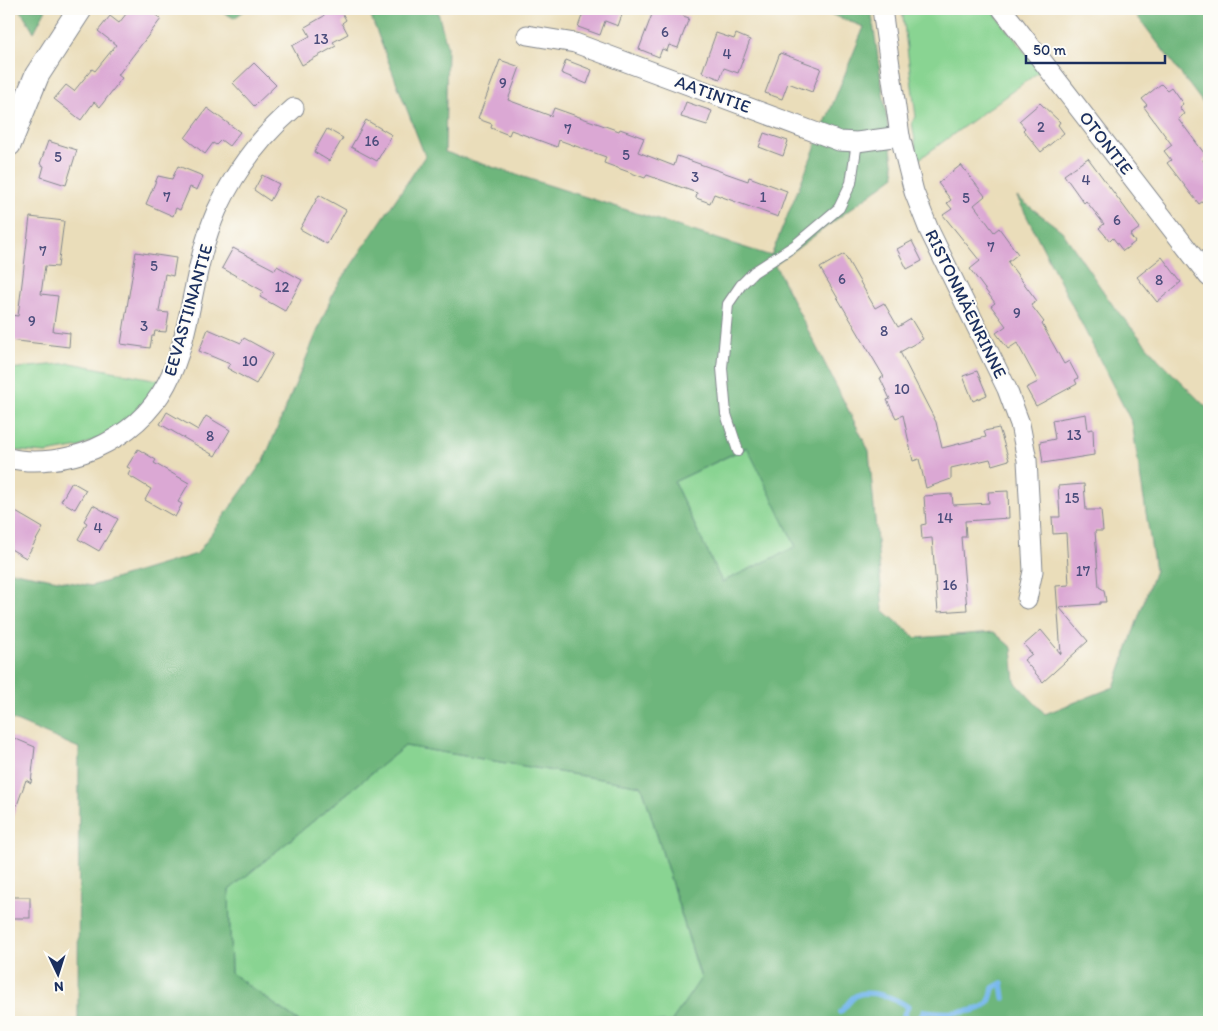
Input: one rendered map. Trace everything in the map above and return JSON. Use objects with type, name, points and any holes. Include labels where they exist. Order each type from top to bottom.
[{"type":"street","points":[[9,144],[37,75],[80,9]]},
{"type":"street","name":"RISTONMÄENRINNE","points":[[882,9],[900,136],[914,192],[929,230],[1007,389],[1020,424],[1027,460],[1033,571],[1027,599]]},
{"type":"street","name":"OTONTIE","points":[[1002,9],[1209,277]]},
{"type":"street","name":"AATINTIE","points":[[527,35],[575,44],[839,141],[857,142],[900,136]]},
{"type":"street","name":"EEVASTIINANTIE","points":[[9,458],[47,461],[82,454],[133,428],[157,400],[175,369],[199,263],[217,210],[244,162],[268,131],[294,108]]},
{"type":"lane","points":[[738,451],[726,414],[722,368],[728,304],[741,285],[754,272],[794,246],[839,208],[851,183],[857,142]]},
{"type":"green space","points":[[20,9],[46,9],[34,32]]},
{"type":"green space","points":[[217,9],[247,9],[234,18]]},
{"type":"green space","points":[[368,9],[437,9],[447,46],[445,152],[771,256],[864,27],[817,9],[871,9],[895,176],[775,265],[869,451],[883,610],[916,638],[994,632],[1012,648],[1015,682],[1045,714],[1114,687],[1155,570],[1132,423],[1017,197],[1062,231],[1114,307],[1158,359],[1209,410],[1209,1022],[671,1022],[701,978],[642,786],[405,746],[229,890],[231,973],[299,1022],[78,1022],[79,748],[9,718],[9,571],[91,586],[197,554],[264,460],[334,291],[425,156]],"holes":[[[747,447],[796,547],[722,582],[674,482]]]},
{"type":"green space","points":[[902,9],[991,9],[1040,71],[918,160],[912,122],[916,117]]},
{"type":"green space","points":[[1132,9],[1209,9],[1209,111]]},
{"type":"green space","points":[[71,363],[163,381],[127,423],[80,447],[46,453],[9,450],[9,369]]},
{"type":"green space","points":[[748,447],[796,547],[722,582],[674,482]]},
{"type":"green space","points":[[405,746],[642,786],[701,979],[671,1022],[299,1022],[231,973],[229,890]]},
{"type":"building","points":[[130,9],[148,9],[161,19],[118,75],[122,78],[100,107],[94,102],[81,120],[54,99],[66,85],[74,91],[92,69],[95,71],[116,45],[98,31],[110,16],[119,23]]},
{"type":"building","points":[[332,9],[340,9],[346,20],[342,23],[348,34],[333,42],[336,46],[302,65],[292,46],[310,36],[305,27]]},
{"type":"building","points":[[577,9],[624,9],[618,26],[605,21],[600,35],[578,27],[583,13]]},
{"type":"building","points":[[654,9],[664,9],[689,18],[678,48],[669,45],[667,51],[662,49],[659,57],[639,49]]},
{"type":"building","points":[[716,33],[734,39],[736,34],[750,40],[738,73],[724,68],[720,79],[702,72]]},
{"type":"building","points":[[780,53],[821,68],[812,92],[788,83],[782,99],[765,93]]},
{"type":"building","points":[[500,60],[520,67],[508,100],[551,116],[554,108],[644,138],[638,152],[674,166],[677,156],[748,181],[749,177],[787,191],[778,217],[714,194],[710,203],[696,198],[697,193],[647,175],[645,178],[604,163],[606,157],[559,140],[557,147],[511,130],[509,135],[491,128],[492,124],[478,119]]},
{"type":"building","points":[[566,60],[592,70],[587,84],[561,73]]},
{"type":"building","points":[[254,63],[276,85],[254,106],[233,83]]},
{"type":"building","points":[[1161,84],[1167,90],[1171,87],[1183,104],[1179,107],[1184,114],[1178,118],[1207,157],[1203,160],[1209,169],[1209,197],[1199,204],[1167,163],[1171,160],[1164,151],[1172,145],[1144,107],[1147,105],[1142,99]]},
{"type":"building","points":[[686,102],[712,111],[707,125],[681,117]]},
{"type":"building","points":[[1040,103],[1060,122],[1058,125],[1064,133],[1041,152],[1023,130],[1025,128],[1019,121]]},
{"type":"building","points":[[207,108],[240,132],[229,146],[221,140],[216,145],[213,143],[205,154],[185,138]]},
{"type":"building","points":[[366,120],[392,135],[377,161],[351,147]]},
{"type":"building","points":[[327,129],[343,138],[329,161],[314,152]]},
{"type":"building","points":[[764,133],[788,141],[783,156],[759,147]]},
{"type":"building","points":[[48,141],[77,150],[66,185],[41,177],[44,166],[40,164]]},
{"type":"building","points":[[1088,158],[1140,228],[1130,235],[1135,242],[1123,251],[1113,238],[1110,241],[1099,228],[1104,224],[1086,201],[1084,203],[1064,175]]},
{"type":"building","points":[[961,165],[985,196],[974,205],[994,232],[999,228],[1018,254],[1008,262],[1037,301],[1031,305],[1044,322],[1042,324],[1064,364],[1069,361],[1078,378],[1075,380],[1077,384],[1036,406],[1026,388],[1038,382],[1017,343],[1008,349],[996,333],[1006,326],[991,306],[995,303],[970,269],[980,261],[943,215],[952,209],[947,203],[951,200],[938,183]]},
{"type":"building","points":[[178,166],[203,176],[197,190],[190,187],[180,210],[176,208],[173,216],[146,204],[158,176],[172,179]]},
{"type":"building","points":[[262,175],[279,184],[270,201],[254,190]]},
{"type":"building","points":[[319,195],[346,210],[327,244],[300,229]]},
{"type":"building","points":[[30,217],[64,221],[58,267],[45,266],[41,294],[58,296],[53,331],[70,333],[69,347],[9,340],[10,315],[18,316]]},
{"type":"building","points":[[912,241],[922,261],[907,269],[897,249]]},
{"type":"building","points":[[233,248],[275,270],[277,266],[302,280],[285,311],[260,297],[263,291],[222,268]]},
{"type":"building","points":[[136,252],[176,258],[173,276],[165,274],[159,312],[169,313],[166,332],[155,331],[150,348],[121,344]]},
{"type":"building","points":[[844,254],[875,308],[884,303],[898,327],[911,319],[923,339],[900,352],[936,422],[942,448],[986,437],[984,431],[999,428],[1009,460],[992,465],[990,459],[951,468],[951,479],[926,488],[919,459],[913,461],[903,415],[896,418],[887,400],[890,399],[880,378],[884,377],[820,268]]},
{"type":"building","points":[[1162,257],[1181,282],[1157,302],[1137,277]]},
{"type":"building","points":[[208,329],[241,343],[244,338],[273,354],[256,384],[227,368],[230,364],[199,351]]},
{"type":"building","points":[[977,371],[987,395],[973,401],[963,376]]},
{"type":"building","points":[[167,412],[198,430],[206,416],[230,430],[215,456],[160,424]]},
{"type":"building","points":[[1086,414],[1088,430],[1093,429],[1094,455],[1043,463],[1040,442],[1055,439],[1052,420]]},
{"type":"building","points":[[138,449],[156,460],[154,463],[189,483],[178,502],[182,504],[175,517],[145,500],[151,489],[128,475],[131,469],[127,467]]},
{"type":"building","points":[[72,482],[86,490],[75,509],[61,501]]},
{"type":"building","points":[[1084,484],[1086,510],[1101,510],[1103,531],[1095,531],[1099,587],[1104,590],[1106,602],[1059,607],[1088,641],[1043,682],[1024,660],[1032,654],[1024,645],[1041,630],[1061,654],[1056,586],[1069,585],[1066,533],[1053,534],[1052,517],[1060,517],[1058,486]]},
{"type":"building","points":[[1008,491],[1009,518],[965,521],[966,537],[961,537],[967,610],[938,612],[932,538],[922,539],[921,525],[926,524],[924,496],[952,494],[953,505],[989,503],[988,492]]},
{"type":"building","points":[[93,505],[118,519],[99,551],[78,539],[87,523],[84,521]]},
{"type":"building","points":[[9,508],[43,528],[26,558],[9,548]]},
{"type":"building","points":[[9,736],[35,747],[31,783],[26,780],[11,822],[9,822]]},
{"type":"building","points":[[9,897],[30,897],[30,918],[9,918]]},
{"type":"waterway","points":[[918,1022],[924,1011],[955,1012],[979,1009],[988,1002],[993,988],[1002,983],[1004,998]]},
{"type":"waterway","points":[[840,1012],[854,997],[866,993],[882,995],[908,1007],[903,1016]]}]
